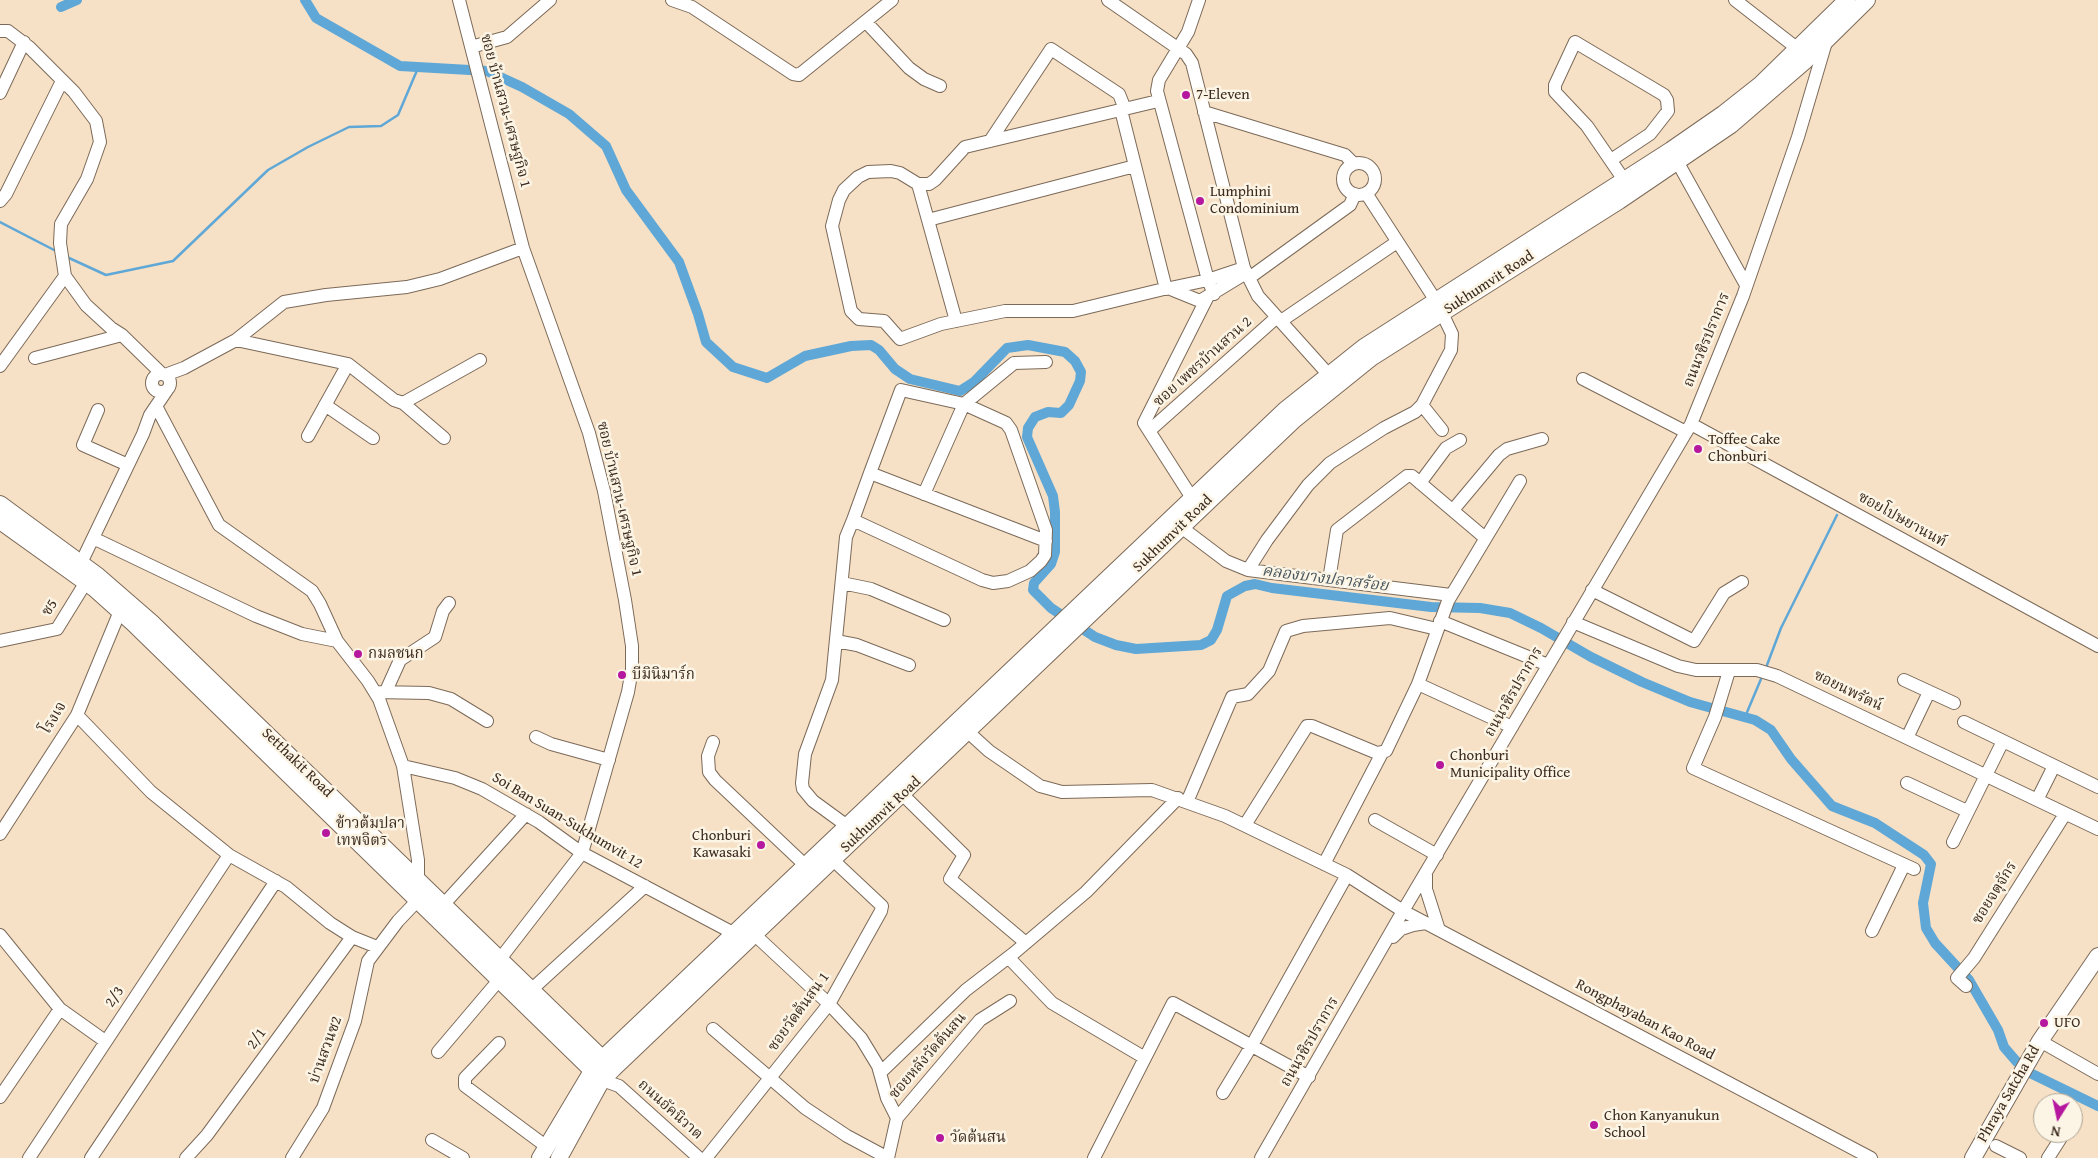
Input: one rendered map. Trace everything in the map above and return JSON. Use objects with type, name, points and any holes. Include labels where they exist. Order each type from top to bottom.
[{"type":"main road","name":"Sukhumvit Road","points":[[554,1155],[602,1070],[735,934],[806,866],[902,794],[1132,564],[1192,498],[1285,410],[1364,347],[1443,307],[1674,156],[1761,84],[1847,0]]},
{"type":"main road","name":"Sukhumvit Road","points":[[1132,564],[1181,527],[1294,420],[1337,384],[1624,180],[1674,156],[1731,125],[1769,94],[1826,42],[1867,0]]},
{"type":"main road","name":"Setthakit Road","points":[[0,504],[81,563],[151,622],[500,959],[531,990],[602,1070]]},
{"type":"main road","name":"Setthakit Road","points":[[0,521],[86,582],[120,611],[499,980],[602,1070]]},
{"type":"main road","name":"Sukhumvit Road","points":[[602,1070],[755,935],[833,860],[854,831],[1069,625]]},
{"type":"main road","name":"Phraya Satcha Rd","points":[[1973,1158],[2029,1058],[2040,1041],[2092,975],[2098,956]]},
{"type":"street","name":"ซอย บ้านสวน-เศรษฐกิจ 1","points":[[459,0],[524,248],[589,433],[604,491],[632,646],[632,669],[628,692],[582,853],[500,959]]},
{"type":"street","points":[[471,47],[507,37],[550,0]]},
{"type":"street","points":[[672,0],[692,7],[793,74],[799,75],[892,0]]},
{"type":"street","points":[[1108,0],[1178,48],[1186,54],[1192,63],[1246,273],[1258,296],[1328,374]]},
{"type":"street","points":[[1192,498],[1144,422],[1211,296],[1158,101],[1157,91],[1159,80],[1191,26],[1199,0]]},
{"type":"street","points":[[1735,0],[1798,49]]},
{"type":"street","points":[[866,22],[909,68],[924,79],[940,86]]},
{"type":"street","points":[[0,31],[8,31],[24,42],[74,92],[96,121],[100,142],[87,179],[61,224],[60,243],[65,276],[86,305],[122,335],[169,379],[168,389]]},
{"type":"street","points":[[0,93],[24,42]]},
{"type":"street","points":[[1611,160],[1650,134],[1668,111],[1667,100],[1664,96],[1575,42],[1555,85],[1555,92],[1587,126],[1624,180]]},
{"type":"street","name":"ถนนวชิรปราการ","points":[[1261,1158],[1403,911],[1689,428],[1746,285],[1798,137],[1826,42]]},
{"type":"street","points":[[990,141],[1051,49],[1119,94],[1135,166],[1168,288],[1196,301],[1211,296],[1350,205],[1360,194],[1373,186],[1375,182],[1373,172],[1367,165],[1354,164],[1345,155],[1204,112]]},
{"type":"street","points":[[0,201],[6,194],[62,81]]},
{"type":"street","points":[[1158,101],[965,147],[935,180],[925,185],[918,184],[898,172],[868,172],[858,177],[842,195],[835,209],[832,226],[852,314],[859,319],[884,321],[900,339],[941,324],[1011,310],[1073,311],[1168,288],[1246,273]]},
{"type":"street","name":"ถนนวชิรปราการ","points":[[1674,156],[1746,285]]},
{"type":"street","points":[[1248,570],[1267,540],[1308,485],[1330,463],[1384,428],[1415,412],[1422,405],[1451,350],[1452,334],[1443,307],[1360,194],[1347,189],[1343,180],[1346,170],[1354,164]]},
{"type":"street","points":[[928,220],[1135,166]]},
{"type":"street","points":[[918,184],[956,321]]},
{"type":"street","name":"ซอย เพชรบ้านสวน 2","points":[[1149,431],[1279,319],[1397,242]]},
{"type":"street","points":[[487,721],[451,699],[429,693],[380,691],[336,641],[320,604],[312,591],[219,525],[153,411],[152,385],[154,378],[184,368],[236,340],[284,302],[326,294],[406,287],[440,279],[524,248]]},
{"type":"street","points":[[0,366],[65,276]]},
{"type":"street","points":[[35,358],[122,335]]},
{"type":"street","points":[[236,340],[348,364],[394,400],[402,403],[444,438]]},
{"type":"street","points":[[138,352],[152,385],[159,392],[168,389]]},
{"type":"street","points":[[402,403],[480,360]]},
{"type":"street","points":[[924,494],[964,404],[1014,364],[1046,362]]},
{"type":"street","points":[[308,436],[348,364]]},
{"type":"street","points":[[81,563],[153,411],[184,368]]},
{"type":"street","name":"ซอยโปษยานนท์","points":[[1583,378],[1689,428],[2098,646]]},
{"type":"street","points":[[853,520],[982,580],[993,583],[1008,581],[1030,571],[1044,555],[1046,542],[1045,522],[1009,426],[1001,419],[964,404],[901,390],[846,537],[832,680],[805,754],[803,788],[812,801],[854,831]]},
{"type":"street","points":[[1422,405],[1442,430]]},
{"type":"street","points":[[325,406],[373,438]]},
{"type":"street","points":[[98,410],[83,445],[128,465]]},
{"type":"street","points":[[1453,510],[1499,455],[1507,449],[1542,439]]},
{"type":"street","points":[[1420,482],[1446,448],[1460,440]]},
{"type":"street","points":[[870,473],[1046,542]]},
{"type":"street","points":[[1329,580],[1335,535],[1340,526],[1402,478],[1412,476],[1484,537]]},
{"type":"street","points":[[1324,864],[1382,753],[1386,751],[1418,684],[1450,598],[1484,537],[1520,481]]},
{"type":"street","points":[[1181,527],[1226,561],[1248,570],[1450,598]]},
{"type":"street","points":[[94,538],[256,616],[302,634],[336,641]]},
{"type":"street","name":"ซ5","points":[[0,641],[57,629],[86,582]]},
{"type":"street","points":[[1592,590],[1694,641],[1724,593],[1742,582]]},
{"type":"street","points":[[842,583],[871,589],[944,620]]},
{"type":"street","points":[[418,879],[418,860],[403,766],[379,699],[380,691],[400,660],[435,637],[443,611],[448,602]]},
{"type":"street","name":"โรงเจ","points":[[0,834],[77,715],[120,611]]},
{"type":"street","points":[[880,1073],[966,990],[1009,958],[1086,892],[1182,800],[1232,697],[1248,694],[1269,671],[1286,631],[1303,626],[1390,618],[1440,621],[1548,665]]},
{"type":"street","name":"ซอยนพรัตน์","points":[[1570,628],[1678,666],[1696,670],[1757,670],[1777,676],[2098,829]]},
{"type":"street","points":[[836,641],[858,645],[909,665]]},
{"type":"street","points":[[1729,671],[1715,716],[1693,768],[1909,867],[1872,931]]},
{"type":"street","points":[[1904,680],[1954,703]]},
{"type":"street","points":[[1418,684],[1512,727]]},
{"type":"street","points":[[1907,738],[1929,692]]},
{"type":"street","points":[[77,715],[151,792],[229,856],[286,887],[330,923],[352,937],[377,947]]},
{"type":"street","points":[[1964,722],[2098,787]]},
{"type":"street","points":[[1245,825],[1307,726],[1312,726],[1372,751],[1382,753]]},
{"type":"street","name":"Rongphayaban Kao Road","points":[[967,731],[989,751],[1040,786],[1062,792],[1152,790],[1212,810],[1245,825],[1347,875],[1403,911],[1871,1158]]},
{"type":"street","points":[[536,737],[551,744],[609,760]]},
{"type":"street","points":[[1953,842],[2003,741]]},
{"type":"street","points":[[713,742],[708,756],[709,772],[806,866]]},
{"type":"street","name":"Soi Ban Suan-Sukhumvit 12","points":[[403,766],[455,778],[473,785],[526,814],[582,853],[735,934]]},
{"type":"street","points":[[2037,800],[2054,766]]},
{"type":"street","points":[[1907,783],[1967,811]]},
{"type":"street","points":[[902,794],[964,855],[950,879],[1026,943]]},
{"type":"street","points":[[444,904],[526,814]]},
{"type":"street","name":"ซอยจตุจักร","points":[[1962,982],[1969,964],[2065,814]]},
{"type":"street","points":[[1375,820],[1437,855]]},
{"type":"street","name":"2/3","points":[[29,1158],[105,1040],[229,856]]},
{"type":"street","name":"ซอยวัดต้นสน 1","points":[[706,1158],[829,1004],[881,911],[882,906],[833,860]]},
{"type":"street","points":[[1426,873],[1426,889],[1439,930]]},
{"type":"street","points":[[1223,1093],[1347,875]]},
{"type":"street","points":[[91,1158],[276,881]]},
{"type":"street","points":[[531,990],[645,886]]},
{"type":"street","name":"บ่านสวนซ2","points":[[292,1158],[322,1108],[355,1021],[368,961],[398,921],[418,900]]},
{"type":"street","points":[[1384,946],[1401,929],[1413,924],[1426,923]]},
{"type":"street","points":[[0,935],[60,1009],[105,1040]]},
{"type":"street","points":[[713,1029],[812,1113],[888,1158],[897,1118],[887,1098],[878,1066],[861,1038],[829,1004],[755,935]]},
{"type":"street","name":"2/1","points":[[186,1158],[207,1135],[352,937]]},
{"type":"street","points":[[1009,958],[1052,1003],[1145,1058]]},
{"type":"street","points":[[438,1052],[499,980]]},
{"type":"street","name":"ซอยหลังวัดต้นสน","points":[[897,1118],[980,1020],[1010,1001]]},
{"type":"street","points":[[1094,1158],[1173,1003],[1309,1077]]},
{"type":"street","points":[[0,1097],[60,1009]]},
{"type":"street","points":[[2040,1041],[2098,1074]]},
{"type":"street","points":[[499,1043],[465,1078],[465,1086],[554,1155]]},
{"type":"street","name":"ถนนอัคนิวาต","points":[[602,1070],[699,1158]]},
{"type":"street","points":[[432,1140],[463,1158]]},
{"type":"street","points":[[2048,1158],[2058,1143]]},
{"type":"street","points":[[1996,1146],[2020,1158]]},
{"type":"waterway","name":"คลองบางปลาสร้อย","points":[[61,7],[77,0]]},
{"type":"waterway","name":"คลองบางปลาสร้อย","points":[[305,0],[316,18],[400,66],[487,71],[522,87],[569,114],[606,146],[626,190],[679,262],[706,342],[733,367],[767,378],[805,356],[851,346],[871,345],[879,350],[895,369],[910,379],[960,391],[974,382],[1007,348],[1028,345],[1065,352],[1075,361],[1081,372],[1080,381],[1069,405],[1061,413],[1048,412],[1035,417],[1028,428],[1027,437],[1053,496],[1055,512],[1055,552],[1051,564],[1034,583],[1033,590],[1051,608],[1095,637],[1116,645],[1136,649],[1201,645],[1211,640],[1217,630],[1227,596],[1245,586],[1255,584],[1272,588],[1431,607],[1480,608],[1510,613],[1541,628],[1591,657],[1642,682],[1690,702],[1755,720],[1771,730],[1791,759],[1832,806],[1875,823],[1924,855],[1931,864],[1923,903],[1926,928],[1935,943],[1969,980],[1998,1030],[2004,1047],[2028,1072],[2098,1106]]},
{"type":"waterway","points":[[69,258],[106,275],[173,261],[268,170],[308,147],[349,127],[381,126],[398,115],[418,68]]},
{"type":"waterway","points":[[0,222],[54,250]]},
{"type":"waterway","points":[[1767,665],[1781,628],[1837,515]]},
{"type":"waterway","points":[[1745,717],[1761,679]]},
{"type":"place","name":"7-Eleven","points":[[1186,95]]},
{"type":"place","name":"Lumphini Condominium","points":[[1200,201]]},
{"type":"place","name":"Toffee Cake Chonburi","points":[[1698,449]]},
{"type":"place","name":"กมลชนก","points":[[358,654]]},
{"type":"place","name":"บีมินิมาร์ก","points":[[622,675]]},
{"type":"place","name":"Chonburi Municipality Office","points":[[1440,765]]},
{"type":"place","name":"ข้าวต้มปลา เทพจิตร","points":[[326,833]]},
{"type":"place","name":"Chonburi Kawasaki","points":[[761,845]]},
{"type":"place","name":"UFO","points":[[2044,1023]]},
{"type":"place","name":"Chon Kanyanukun School","points":[[1594,1125]]},
{"type":"place","name":"วัดต้นสน","points":[[940,1138]]}]
